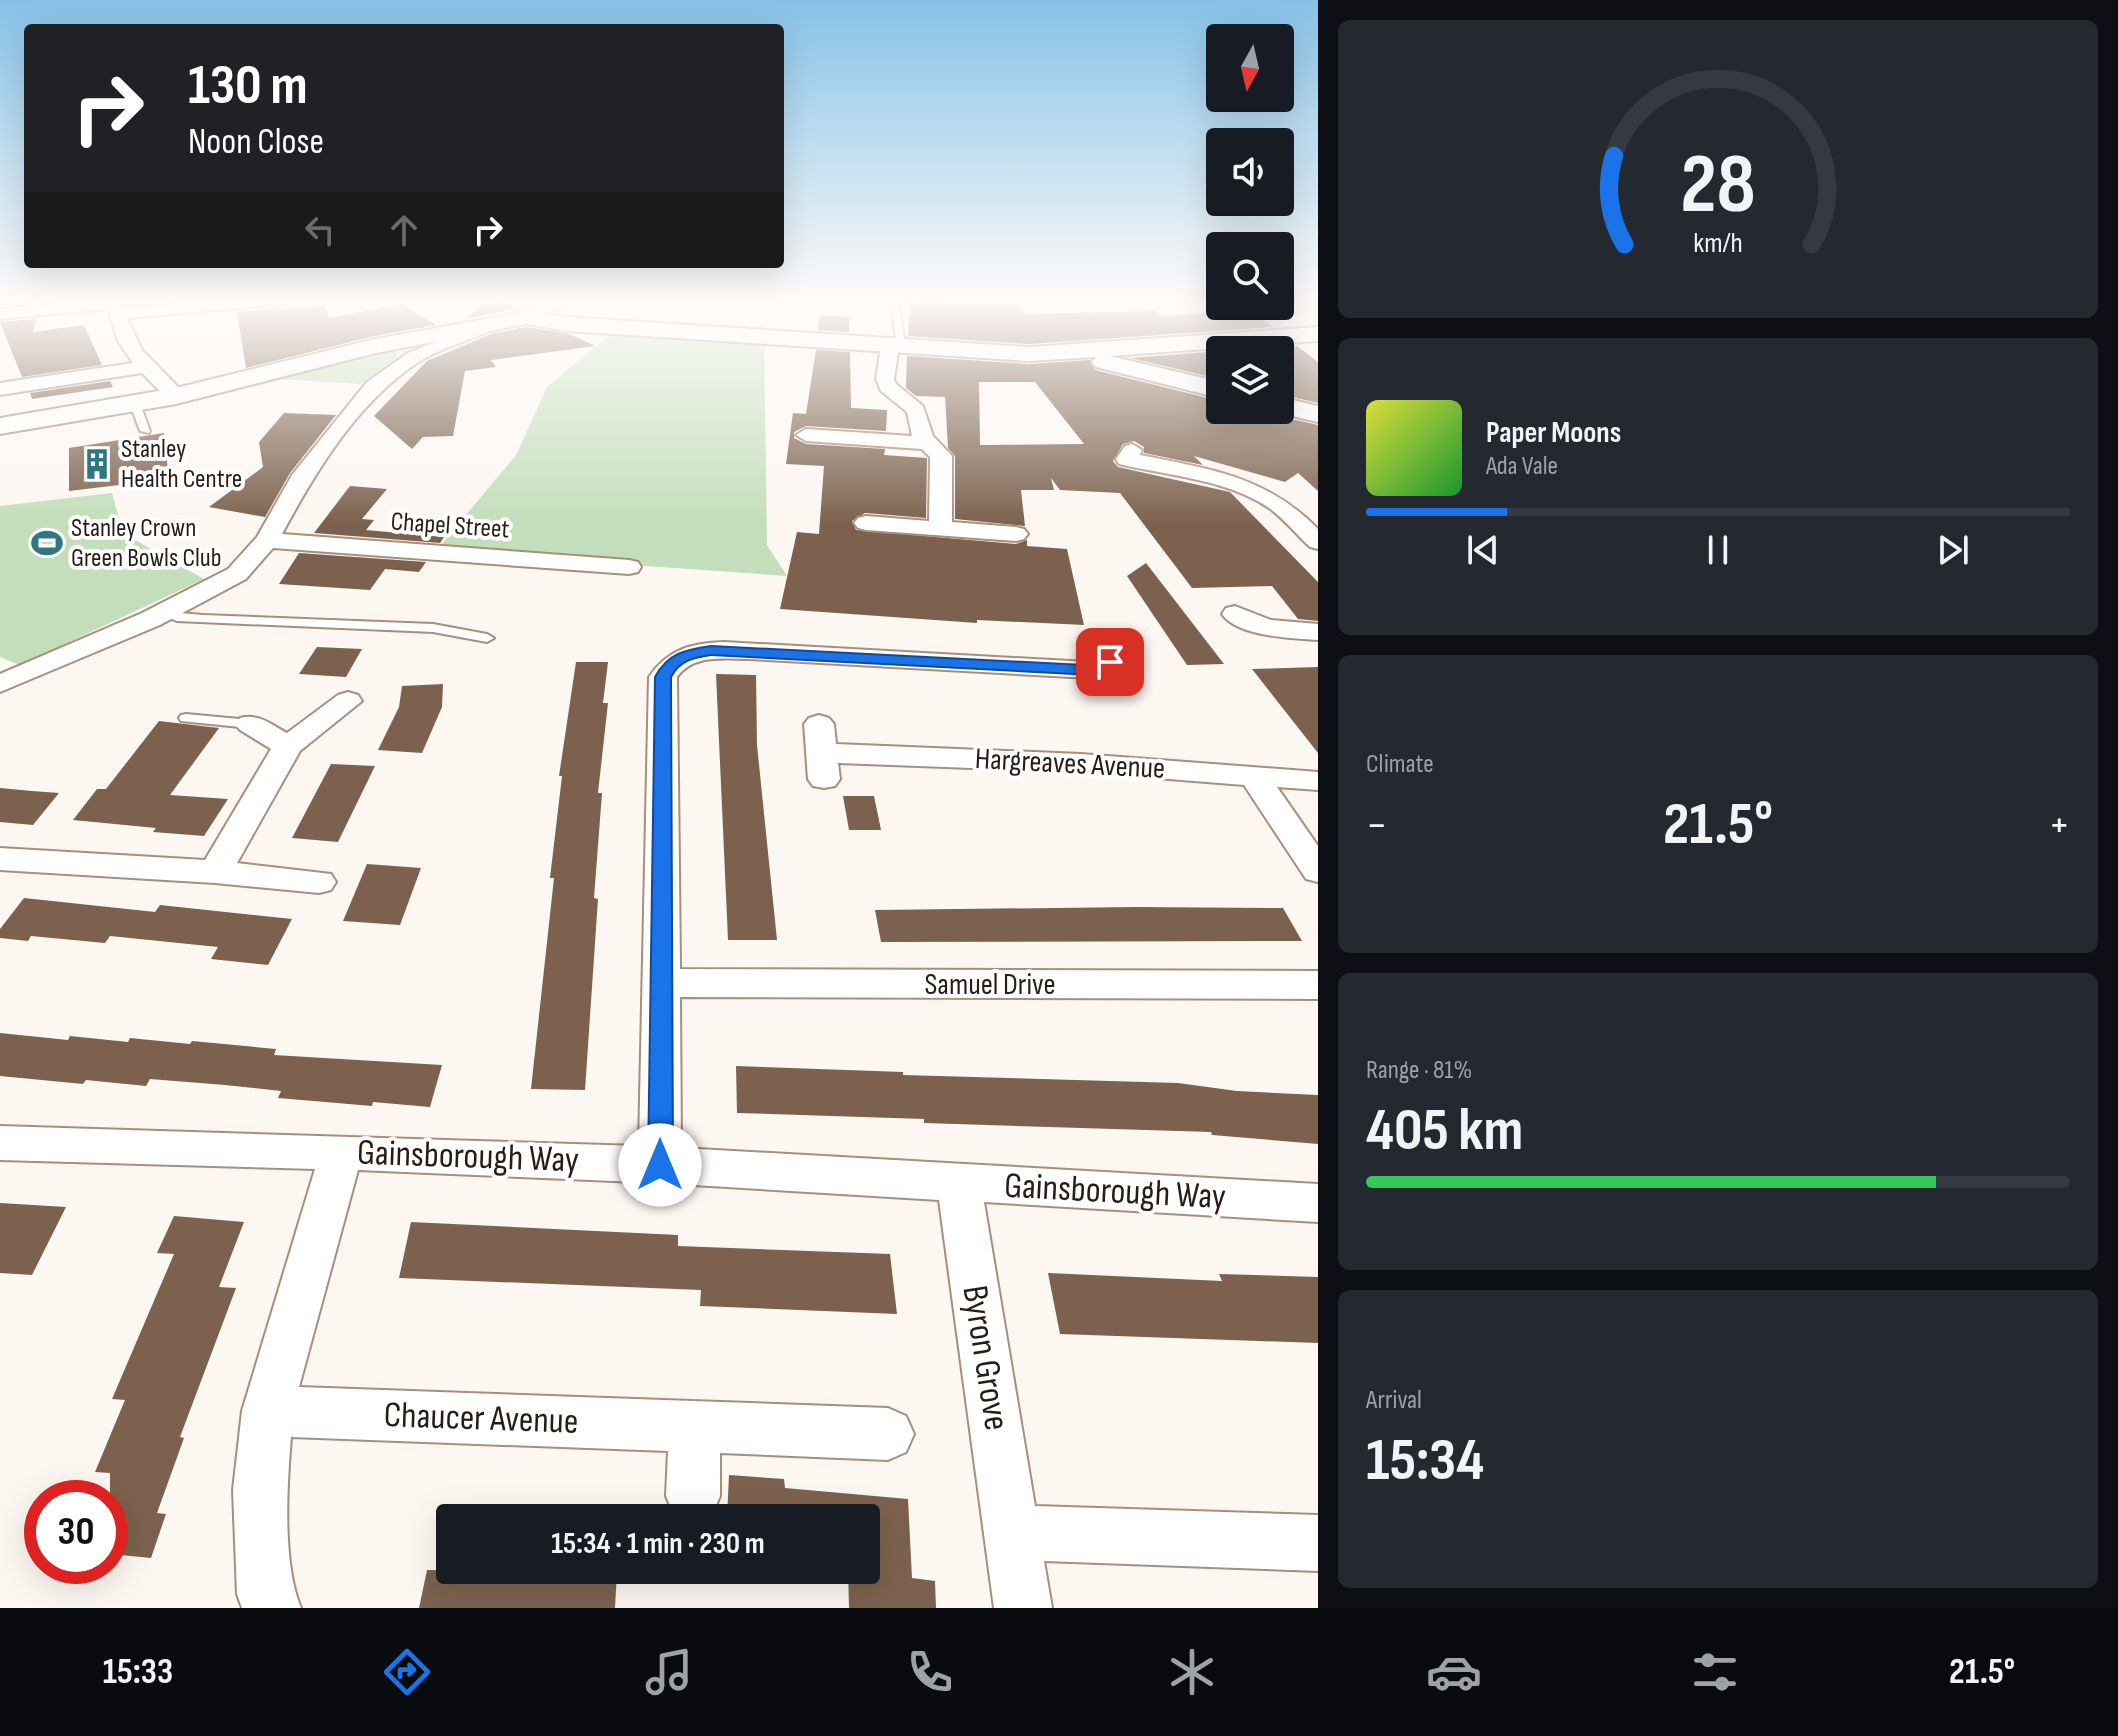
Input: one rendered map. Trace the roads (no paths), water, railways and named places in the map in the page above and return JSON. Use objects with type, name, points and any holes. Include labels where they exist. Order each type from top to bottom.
[{"type":"street","points":[[0,389],[98,374]]},
{"type":"street","points":[[152,374],[176,396]]},
{"type":"street","points":[[0,426],[135,404],[283,374]]},
{"type":"street","points":[[0,684],[166,612],[237,574],[267,540],[300,480],[384,374]]},
{"type":"street","points":[[887,374],[888,387],[916,410],[920,431],[941,456],[940,528]]},
{"type":"street","points":[[1154,374],[1206,387]]},
{"type":"street","points":[[1294,408],[1318,414]]},
{"type":"street","points":[[806,435],[930,443]]},
{"type":"street","points":[[1132,450],[1127,459],[1217,479],[1274,502],[1318,542]]},
{"type":"street","points":[[866,523],[1016,534]]},
{"type":"street","name":"Chapel Street","points":[[267,540],[629,567]]},
{"type":"street","points":[[1235,614],[1266,627],[1318,632]]},
{"type":"street","points":[[660,1165],[663,677],[670,665],[686,654],[749,651],[1115,668]]},
{"type":"street","points":[[215,872],[288,746],[348,701]]},
{"type":"street","points":[[250,724],[288,746]]},
{"type":"street","name":"Hargreaves Avenue","points":[[822,752],[1081,763],[1318,781]]},
{"type":"street","points":[[1253,775],[1318,871]]},
{"type":"street","points":[[0,859],[215,872],[319,882]]},
{"type":"street","name":"Samuel Drive","points":[[662,983],[1318,985]]},
{"type":"street","name":"Gainsborough Way","points":[[0,1143],[660,1165],[1318,1203]]},
{"type":"street","points":[[272,1608],[265,1594],[260,1490],[267,1411],[342,1152]]},
{"type":"street","name":"Byron Grove","points":[[959,1183],[1023,1608]]},
{"type":"street","name":"Chaucer Avenue","points":[[267,1411],[888,1434]]},
{"type":"street","points":[[693,1496],[695,1428]]},
{"type":"street","points":[[1012,1533],[1318,1543]]},
{"type":"lane","points":[[135,404],[145,431]]},
{"type":"lane","points":[[166,612],[203,619],[433,628],[487,638]]},
{"type":"lane","points":[[186,718],[250,724]]},
{"type":"place","name":"Stanley Health Centre","points":[[97,464]]},
{"type":"place","name":"Stanley Crown Green Bowls Club","points":[[47,543]]}]
